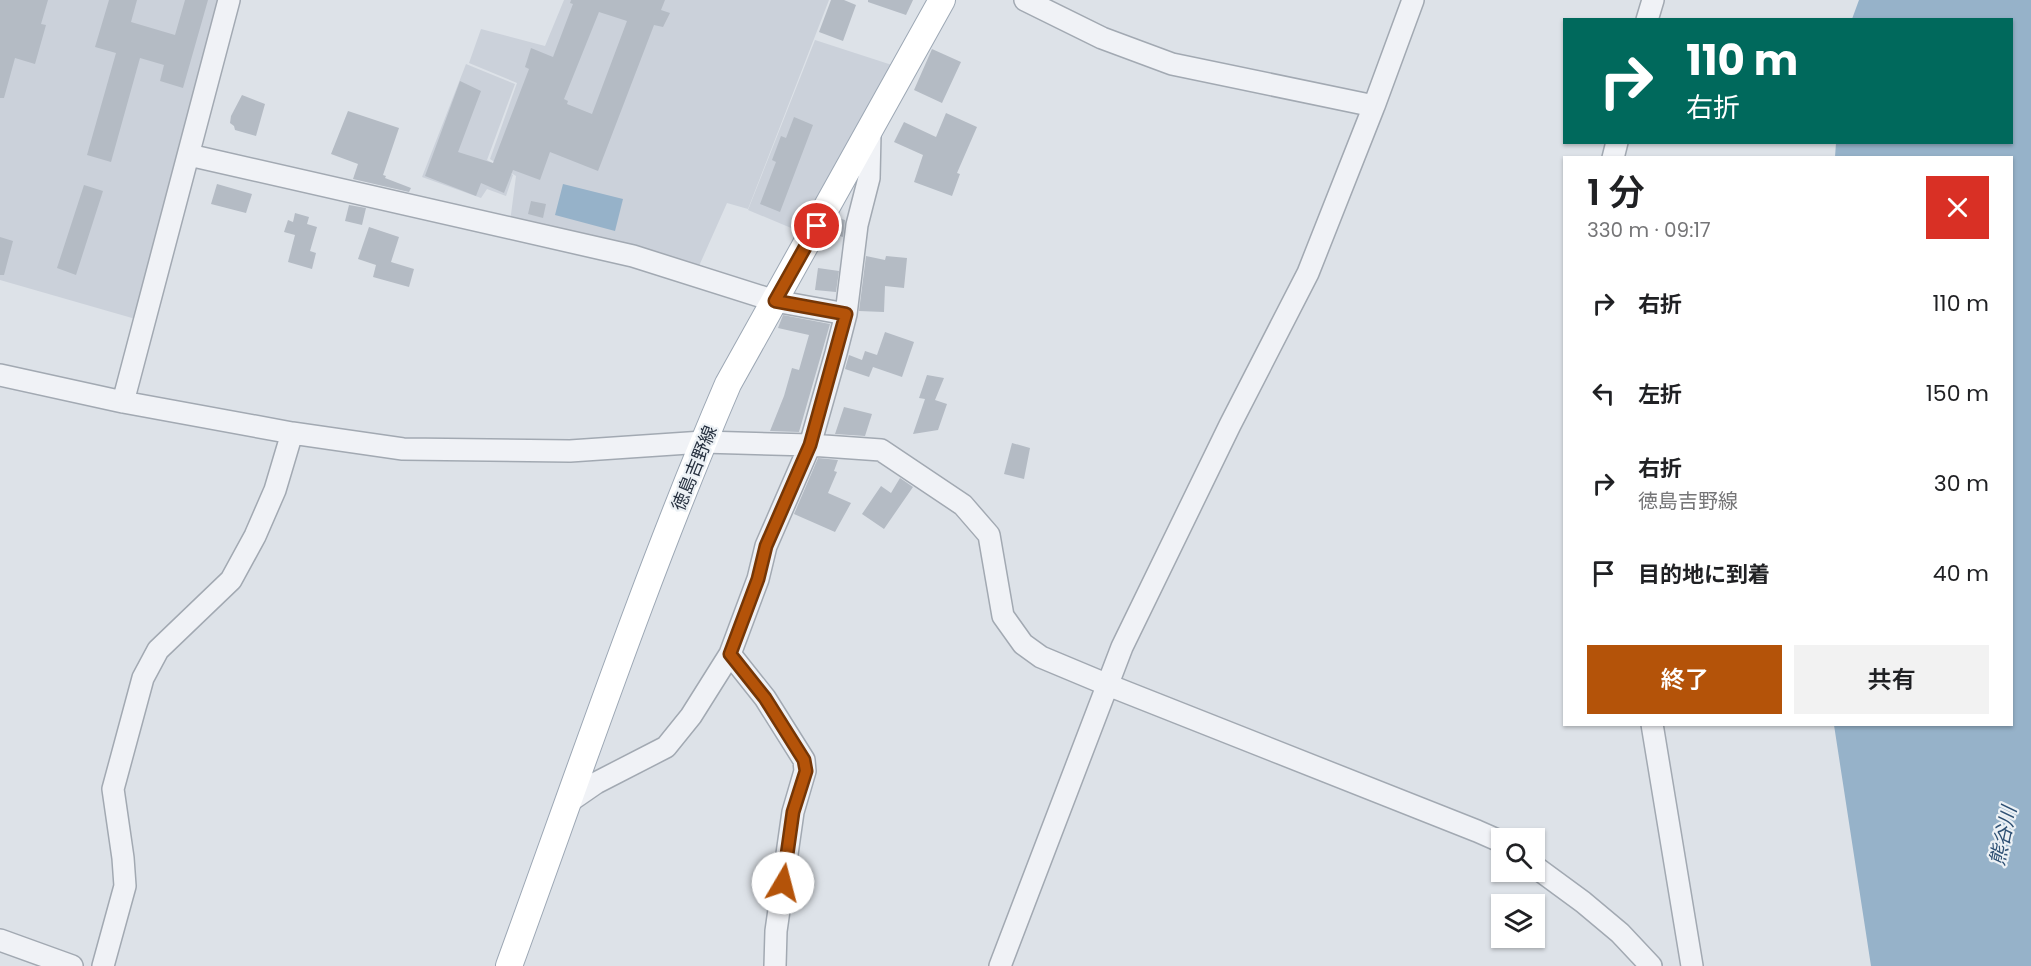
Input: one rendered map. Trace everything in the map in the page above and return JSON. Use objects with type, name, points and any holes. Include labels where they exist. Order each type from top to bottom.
[{"type":"main road","name":"徳島吉野線","points":[[509,966],[570,801],[597,717],[703,442],[728,384],[870,133],[942,0]]},
{"type":"street","points":[[123,402],[229,0]]},
{"type":"street","points":[[1025,0],[1102,38],[1172,64],[1374,106]]},
{"type":"street","points":[[1000,966],[1122,647],[1171,544],[1308,273],[1413,0]]},
{"type":"street","points":[[1648,18],[1653,0]]},
{"type":"street","points":[[570,801],[596,783],[666,747],[691,716],[730,654],[758,579],[766,546],[810,445],[846,314],[857,225],[869,178],[870,133]]},
{"type":"street","points":[[189,155],[633,256],[775,301],[846,314]]},
{"type":"street","points":[[0,375],[123,402],[292,433],[403,449],[570,451],[703,442],[810,445],[880,450],[963,505],[989,536],[1003,616],[1023,644],[1041,657],[1491,837]]},
{"type":"street","points":[[103,966],[125,886],[113,789],[143,678],[158,650],[231,580],[255,536],[275,490],[292,433]]},
{"type":"street","points":[[730,654],[765,698],[804,760],[806,771],[793,812],[776,931],[775,966]]},
{"type":"street","points":[[1652,726],[1692,966]]},
{"type":"street","points":[[1545,874],[1620,933],[1651,966]]},
{"type":"street","points":[[0,940],[72,966]]},
{"type":"shaded area","points":[[0,0],[226,0],[139,320],[0,280]]},
{"type":"shaded area","points":[[564,0],[829,0],[748,209],[727,203],[699,266],[510,222],[516,176],[490,159],[517,83],[469,63],[481,29],[545,46]]},
{"type":"shaded area","points":[[815,40],[895,66],[803,233],[748,210]]},
{"type":"shaded area","points":[[466,64],[515,84],[487,160],[513,175],[506,196],[487,189],[481,198],[422,177]]},
{"type":"water","name":"熊谷川","points":[[1859,0],[2031,0],[2031,966],[1871,966],[1834,726],[2013,726],[2013,156],[1835,156],[1836,144],[2013,144],[2013,18],[1852,18]]},
{"type":"water","points":[[563,184],[623,199],[615,231],[555,215]]},
{"type":"building","points":[[0,0],[48,0],[41,24],[46,25],[35,64],[15,58],[4,98],[0,98]]},
{"type":"building","points":[[109,0],[137,0],[131,22],[175,35],[185,0],[208,0],[183,88],[160,81],[164,65],[140,58],[111,162],[87,155],[116,53],[95,47]]},
{"type":"building","points":[[571,0],[665,0],[661,10],[670,13],[663,27],[654,25],[598,171],[550,152],[540,180],[513,170],[504,193],[481,183],[476,196],[425,176],[460,81],[481,91],[458,152],[493,163],[529,69],[525,67],[531,48],[553,57],[573,4],[570,3]],"holes":[[[599,12],[627,21],[592,114],[567,104],[568,101],[564,99]]]},
{"type":"building","points":[[831,0],[844,0],[856,5],[843,41],[819,32]]},
{"type":"building","points":[[868,0],[913,0],[906,15],[868,2]]},
{"type":"building","points":[[932,49],[961,62],[942,103],[914,90]]},
{"type":"building","points":[[242,95],[265,104],[256,136],[235,130],[230,123],[231,116]]},
{"type":"building","points":[[348,111],[399,128],[383,175],[386,176],[385,178],[411,188],[409,192],[353,179],[358,164],[331,154]]},
{"type":"building","points":[[946,113],[977,127],[957,173],[960,174],[952,196],[914,182],[923,155],[894,142],[904,122],[936,137]]},
{"type":"building","points":[[794,117],[813,125],[780,212],[760,204],[776,162],[772,160],[781,136],[786,138]]},
{"type":"building","points":[[217,184],[252,194],[246,213],[211,204]]},
{"type":"building","points":[[84,185],[103,191],[76,275],[57,268]]},
{"type":"building","points":[[531,201],[546,204],[543,218],[528,214]]},
{"type":"building","points":[[349,205],[366,208],[362,225],[345,221]]},
{"type":"building","points":[[295,213],[309,217],[307,224],[317,227],[310,251],[316,253],[312,269],[288,262],[295,235],[284,232],[288,220],[293,222]]},
{"type":"building","points":[[838,218],[845,220],[843,237],[830,233]]},
{"type":"building","points":[[369,227],[399,237],[391,262],[414,269],[409,287],[373,277],[376,265],[358,259]]},
{"type":"building","points":[[0,237],[13,241],[4,275],[0,275]]},
{"type":"building","points":[[866,256],[885,260],[886,256],[907,258],[904,288],[885,286],[884,312],[859,311]]},
{"type":"building","points":[[818,268],[839,271],[836,292],[815,290]]},
{"type":"building","points":[[783,315],[830,324],[799,432],[770,431],[792,368],[799,370],[809,335],[778,328]]},
{"type":"building","points":[[885,332],[914,342],[902,377],[873,367],[869,377],[845,369],[849,355],[862,360],[865,351],[877,355]]},
{"type":"building","points":[[927,375],[944,378],[935,400],[947,404],[938,430],[913,434],[925,399],[919,398]]},
{"type":"building","points":[[844,407],[872,414],[865,436],[835,434]]},
{"type":"building","points":[[1012,443],[1030,448],[1024,479],[1004,474]]},
{"type":"building","points":[[818,458],[838,460],[834,471],[837,472],[828,493],[851,503],[835,532],[794,514]]},
{"type":"building","points":[[900,478],[913,487],[884,529],[862,514],[881,486],[891,493]]},
{"type":"route","points":[[783,883],[793,812],[806,771],[804,760],[765,698],[730,654],[758,579],[766,546],[810,445],[846,314],[775,301],[817,226]]}]
